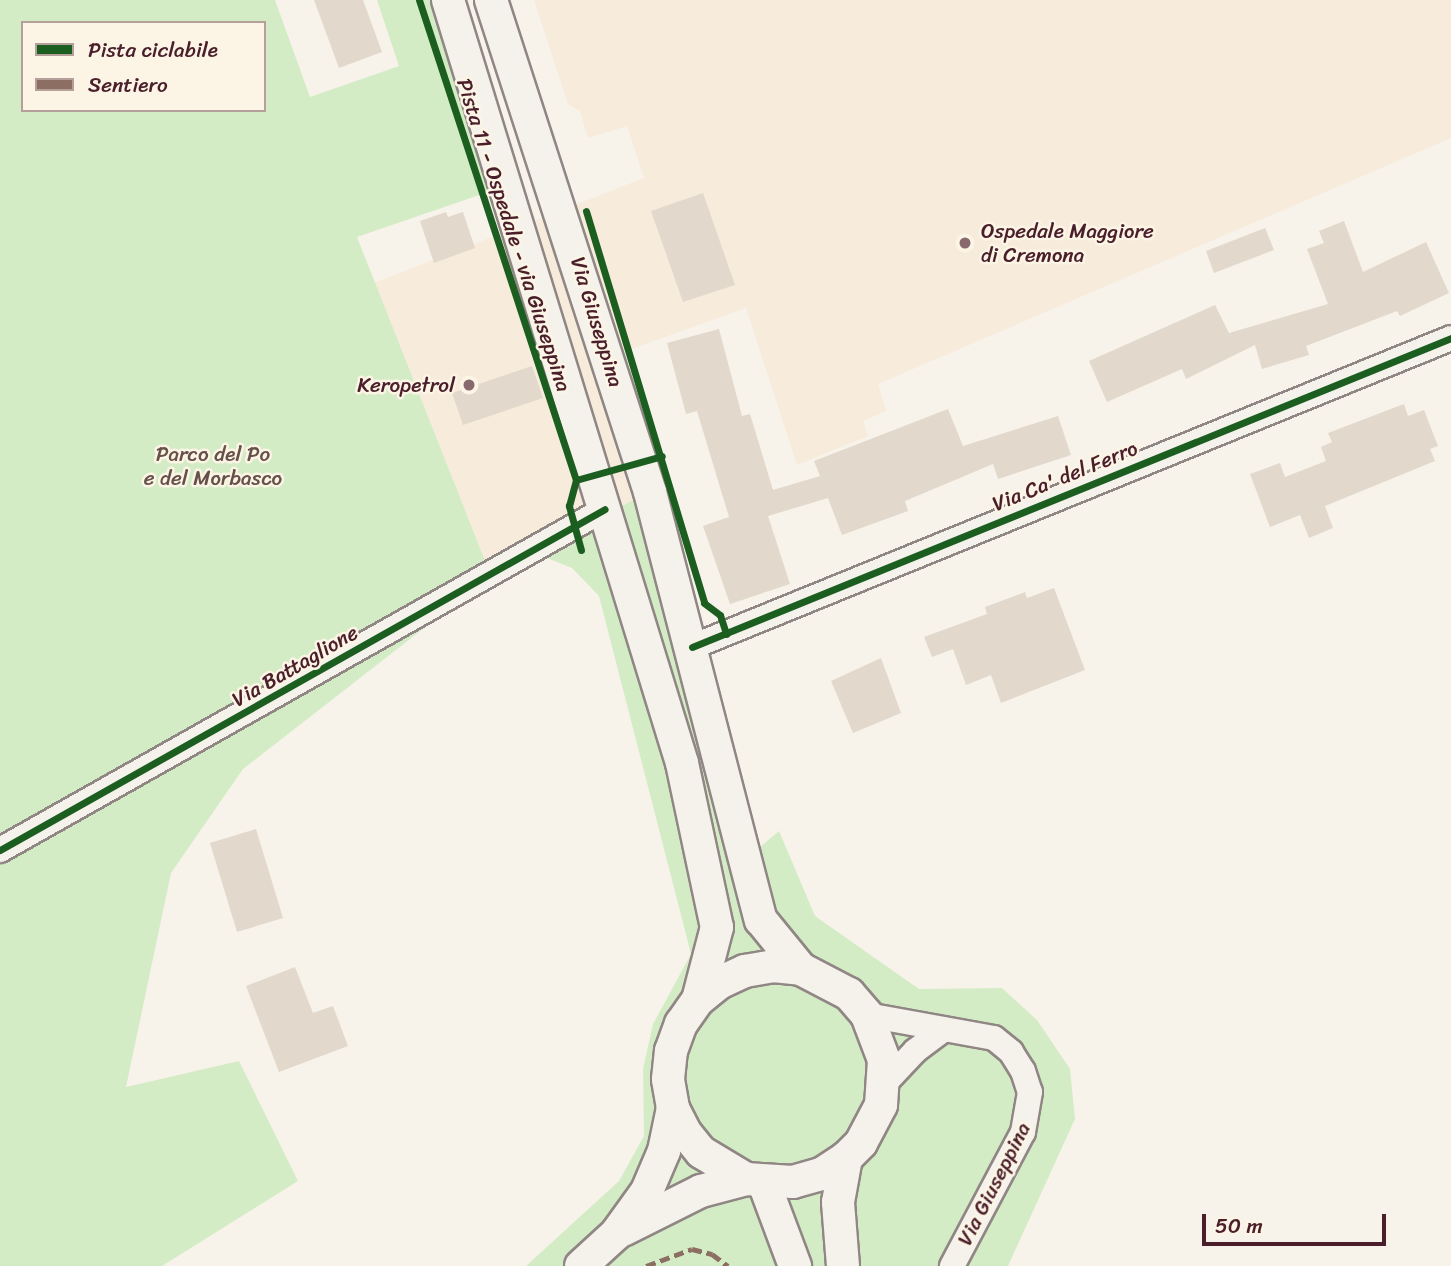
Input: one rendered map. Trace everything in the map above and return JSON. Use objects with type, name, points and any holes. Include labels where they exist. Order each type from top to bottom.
[{"type":"main road","points":[[448,0],[682,763],[716,927],[698,1000]]},
{"type":"main road","name":"Via Giuseppina","points":[[491,0],[650,492],[692,647],[754,900],[775,942],[801,969]]},
{"type":"main road","points":[[606,509],[650,492]]},
{"type":"main road","points":[[653,662],[692,647]]},
{"type":"main road","points":[[581,1266],[615,1234],[647,1191],[664,1152],[673,1108],[668,1080],[671,1051],[681,1024],[698,1000],[719,983],[745,971],[773,966],[801,969],[826,979],[867,1015],[884,1060],[885,1083],[873,1125],[846,1158],[812,1177],[755,1181],[701,1191],[615,1234]]},
{"type":"main road","points":[[673,1108],[701,1152],[755,1181],[795,1266]]},
{"type":"main road","points":[[843,1266],[838,1202],[846,1158]]},
{"type":"street","name":"Via Ca' del Ferro","points":[[692,647],[1451,338]]},
{"type":"street","name":"Via Battaglione","points":[[0,850],[606,509]]},
{"type":"street","name":"Via Giuseppina","points":[[867,1015],[993,1038],[1011,1052],[1030,1092],[1023,1132],[952,1266]]},
{"type":"street","points":[[885,1083],[915,1051],[944,1028]]},
{"type":"shaded area","name":"Ospedale Maggiore di Cremona","points":[[534,0],[1451,0],[1451,138],[878,384],[886,411],[863,421],[868,436],[797,465],[746,308],[612,356],[649,492],[491,576],[374,283],[644,178],[627,126],[588,138],[580,111],[568,104]]},
{"type":"green space","name":"Parco del Po e del Morbasco","points":[[0,0],[275,0],[310,97],[399,66],[377,0],[430,0],[494,190],[357,237],[491,576],[243,769],[171,873],[126,1087],[239,1061],[298,1181],[162,1266],[0,1266]]},
{"type":"green space","points":[[649,492],[744,861],[779,831],[815,916],[919,989],[1002,988],[1037,1020],[1070,1069],[1075,1119],[1008,1266],[526,1266],[619,1181],[644,1136],[643,1069],[653,1024],[691,954],[599,596],[572,568],[532,552]]},
{"type":"building","points":[[314,0],[363,0],[382,52],[339,68]]},
{"type":"building","points":[[703,193],[735,285],[683,302],[651,211]]},
{"type":"building","points":[[446,212],[448,217],[463,212],[475,248],[434,263],[420,221]]},
{"type":"building","points":[[1344,221],[1363,272],[1426,242],[1449,293],[1400,316],[1397,311],[1306,346],[1309,355],[1262,369],[1255,345],[1186,379],[1182,369],[1107,402],[1089,361],[1215,305],[1229,333],[1328,304],[1307,249],[1324,243],[1319,231]]},
{"type":"building","points":[[1265,228],[1274,250],[1214,273],[1206,251]]},
{"type":"building","points":[[719,329],[742,416],[750,414],[773,490],[820,476],[814,461],[948,409],[963,446],[1058,416],[1071,455],[998,479],[993,464],[905,501],[908,511],[842,535],[828,498],[768,516],[790,584],[730,604],[703,526],[729,517],[697,411],[686,414],[667,343]]},
{"type":"building","points":[[532,366],[543,398],[463,425],[452,393]]},
{"type":"building","points":[[1404,404],[1408,416],[1424,410],[1438,446],[1430,449],[1435,461],[1325,506],[1333,528],[1309,538],[1300,515],[1270,527],[1250,474],[1280,463],[1285,477],[1326,461],[1321,447],[1332,442],[1328,433]]},
{"type":"building","points":[[1054,588],[1085,670],[1001,703],[991,675],[966,685],[953,649],[932,657],[924,637],[987,614],[985,607],[1025,592],[1027,598]]},
{"type":"building","points":[[881,658],[901,713],[853,733],[831,681]]},
{"type":"building","points":[[256,829],[283,918],[237,932],[210,843]]},
{"type":"building","points":[[295,967],[313,1013],[333,1006],[348,1046],[279,1072],[246,986]]},
{"type":"marked path","points":[[646,1266],[692,1249],[712,1254],[728,1266]]},
{"type":"cycle path","name":"Pista 11 - Ospedale - via Giuseppina","points":[[419,0],[576,480]]},
{"type":"cycle path","points":[[586,211],[704,603],[720,615],[726,634]]},
{"type":"cycle path","points":[[692,647],[1451,338]]},
{"type":"cycle path","points":[[581,550],[569,506],[576,480],[662,456]]},
{"type":"cycle path","points":[[0,850],[605,509]]},
{"type":"place","name":"Ospedale Maggiore di Cremona","points":[[965,243]]},
{"type":"place","name":"Keropetrol","points":[[469,385]]}]
